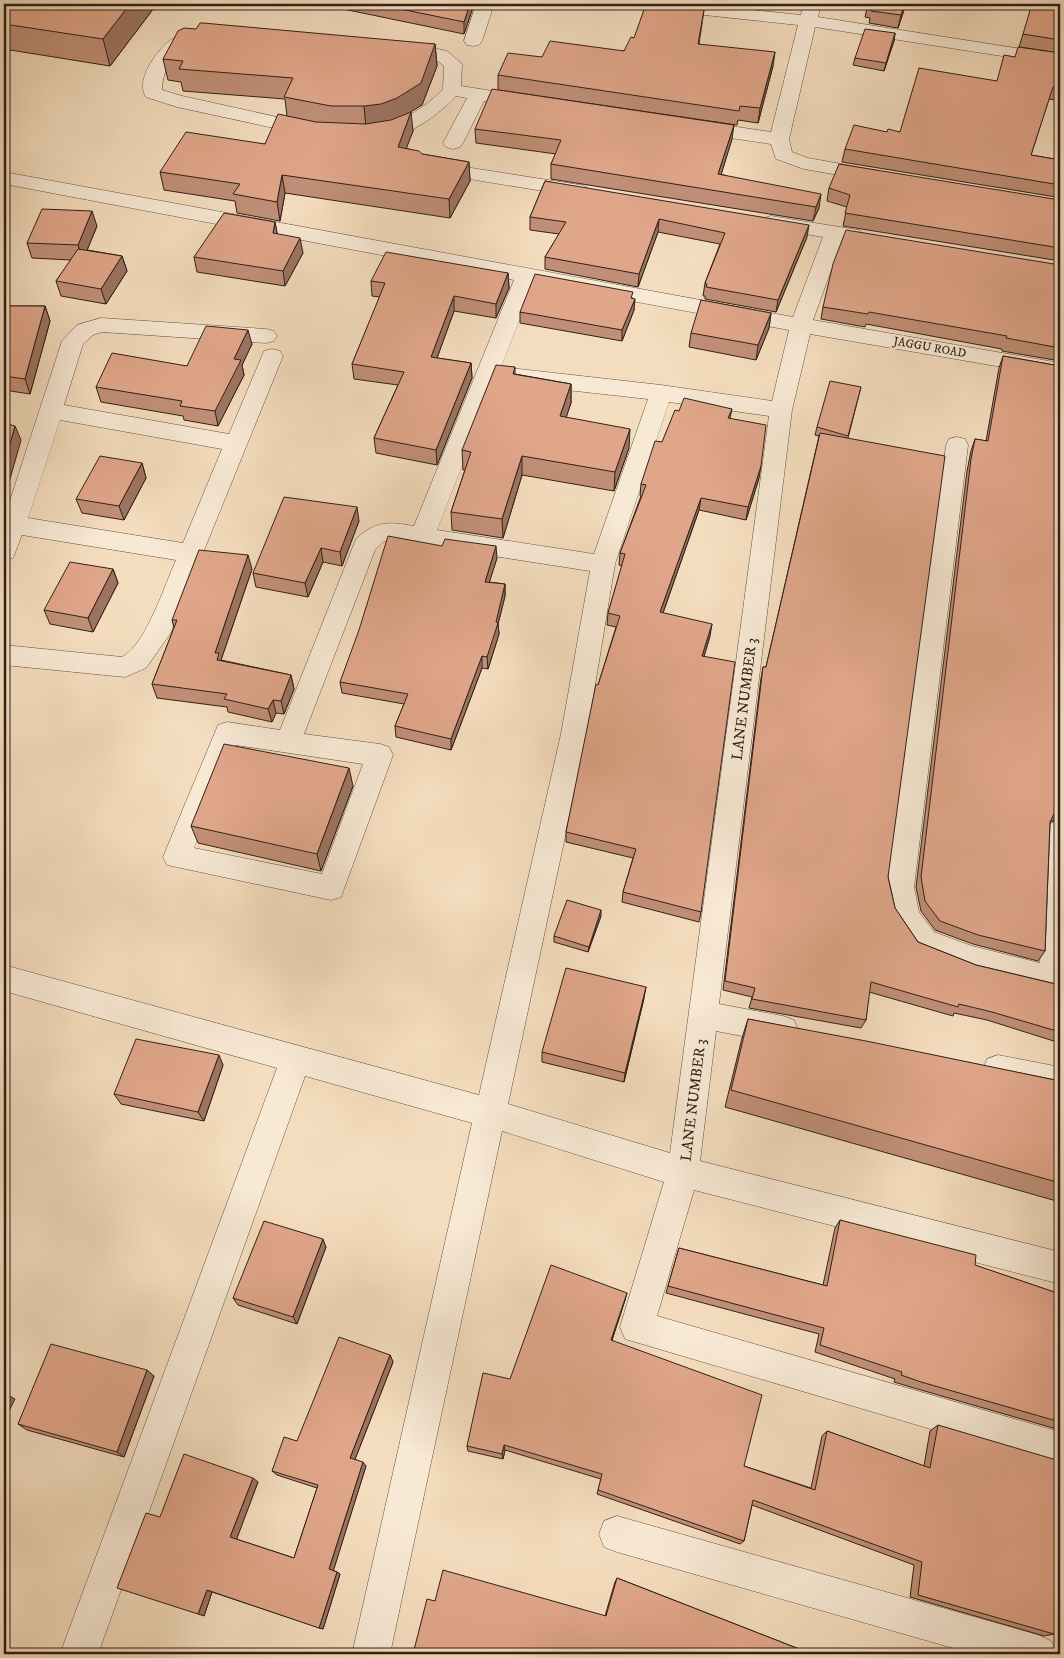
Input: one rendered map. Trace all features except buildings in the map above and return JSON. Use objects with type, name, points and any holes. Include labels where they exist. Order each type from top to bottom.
[{"type":"street","points":[[473,41],[485,4]]},
{"type":"street","points":[[648,4],[810,12],[1060,60]]},
{"type":"street","points":[[810,12],[779,139],[783,155],[804,163],[892,178]]},
{"type":"street","points":[[214,36],[195,38],[177,44],[165,56],[153,77],[152,93],[177,101],[324,133]]},
{"type":"street","points":[[358,137],[393,131],[421,118],[439,104],[452,90],[453,64],[441,55],[385,44]]},
{"type":"street","points":[[452,90],[546,105]]},
{"type":"street","points":[[453,143],[478,95]]},
{"type":"street","points":[[682,125],[779,139]]},
{"type":"street","points":[[431,167],[599,194]]},
{"type":"street","name":"JAGGU ROAD","points":[[4,178],[801,325],[1060,370]]},
{"type":"street","points":[[756,219],[872,238]]},
{"type":"street","name":"LANE NUMBER 3","points":[[835,232],[801,325],[781,410],[683,1172],[637,1327],[1060,1450]]},
{"type":"street","points":[[422,536],[527,274]]},
{"type":"street","points":[[4,552],[30,479],[73,341],[85,330],[101,325],[269,346],[236,443],[157,634],[137,661],[125,667],[4,655]]},
{"type":"street","points":[[486,373],[661,393],[781,410]]},
{"type":"street","points":[[371,1654],[574,734],[603,564],[661,393]]},
{"type":"street","points":[[51,411],[236,443]]},
{"type":"street","points":[[958,445],[900,887],[906,917],[924,941],[971,959],[1057,981],[1060,832]]},
{"type":"street","points":[[14,525],[165,548],[190,554]]},
{"type":"street","points":[[288,742],[366,545],[375,536],[389,531],[603,564]]},
{"type":"street","points":[[227,733],[288,742],[380,755],[331,888],[177,857],[227,733]]},
{"type":"street","points":[[4,978],[490,1113],[683,1172],[1060,1268]]},
{"type":"street","points":[[704,1015],[808,1034]]},
{"type":"street","points":[[79,1654],[296,1059]]},
{"type":"street","points":[[973,1065],[1060,1081]]},
{"type":"street","points":[[617,1534],[1038,1654]]}]
